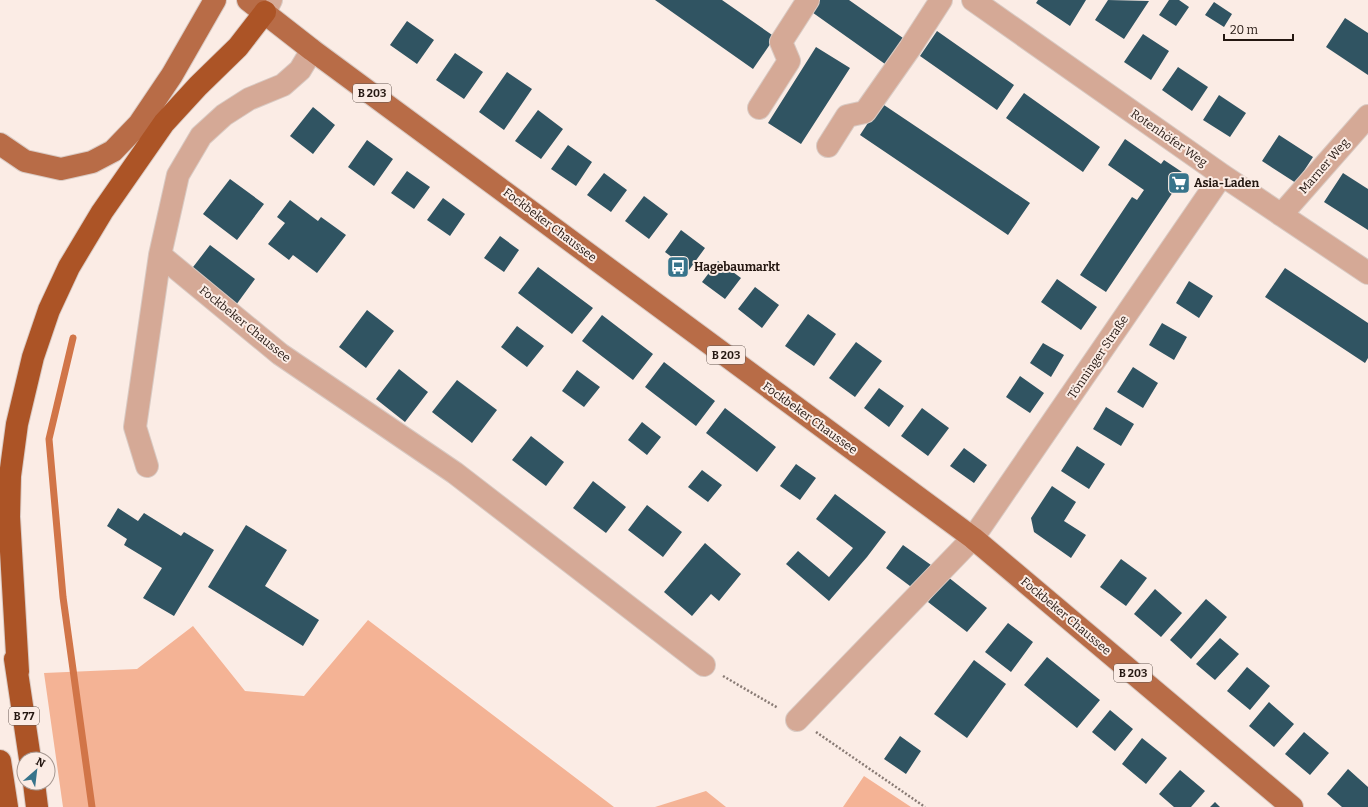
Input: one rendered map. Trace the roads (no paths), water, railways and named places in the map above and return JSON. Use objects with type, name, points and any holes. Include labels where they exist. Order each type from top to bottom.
[{"type":"highway","points":[[18,672],[9,517],[10,476],[17,424],[33,357],[49,310],[69,268],[102,212],[164,123],[198,86],[238,47],[261,4]]},
{"type":"highway","name":"B 77","points":[[0,571],[2,595],[18,672],[29,751]]},
{"type":"highway","points":[[0,761],[7,807]]},
{"type":"highway","points":[[35,791],[37,807]]},
{"type":"main road","points":[[0,144],[25,161],[61,169],[92,162],[113,151],[140,124],[172,75],[215,0]]},
{"type":"main road","name":"Fockbeker Chaussee","points":[[261,4],[312,50],[973,538],[1292,807]]},
{"type":"street","points":[[759,108],[789,60],[781,42],[808,0]]},
{"type":"street","points":[[828,146],[847,116],[866,112],[941,0]]},
{"type":"street","name":"Rotenhöfer Weg","points":[[973,0],[1222,175],[1368,274]]},
{"type":"street","points":[[147,466],[135,427],[160,255],[178,175],[201,136],[224,115],[249,99],[282,85],[300,70],[312,50]]},
{"type":"street","name":"Marner Weg","points":[[1281,215],[1368,116]]},
{"type":"street","name":"Tönninger Straße","points":[[797,720],[973,538],[1222,175]]},
{"type":"street","name":"Fockbeker Chaussee","points":[[160,255],[280,354],[455,473],[704,665]]},
{"type":"waterway","points":[[73,338],[49,439],[63,597],[92,807]]},
{"type":"place","name":"Asia-Laden","points":[[1179,183]]},
{"type":"place","name":"Hagebaumarkt","points":[[678,267]]}]
